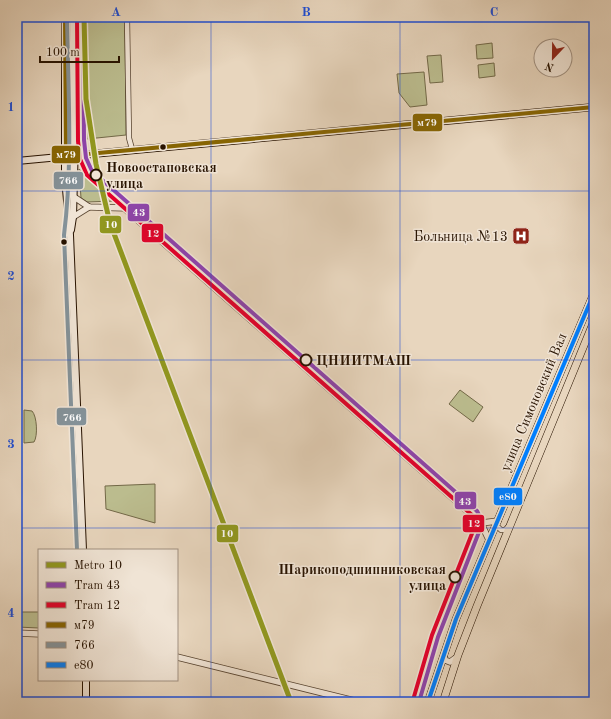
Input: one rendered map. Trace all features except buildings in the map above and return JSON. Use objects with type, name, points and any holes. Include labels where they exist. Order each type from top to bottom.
[{"type":"main road","points":[[65,17],[68,218],[70,235],[83,549]]},
{"type":"main road","points":[[70,235],[73,217],[75,155],[73,17]]},
{"type":"main road","points":[[17,161],[132,149],[594,107]]},
{"type":"main road","name":"улица Симоновский Вал","points":[[428,702],[456,619],[594,292]]},
{"type":"main road","name":"улица Симоновский Вал","points":[[443,702],[457,657],[539,452],[594,321]]},
{"type":"main road","points":[[86,681],[86,702]]},
{"type":"street","points":[[127,17],[129,138],[132,149]]},
{"type":"street","points":[[84,154],[89,168],[117,195],[124,208],[481,524],[489,540]]},
{"type":"street","points":[[74,197],[89,207],[124,208]]},
{"type":"street","points":[[73,217],[89,207]]},
{"type":"street","points":[[528,447],[532,443],[536,443],[539,446],[539,452]]},
{"type":"street","points":[[481,524],[498,521],[497,526],[500,530],[505,530],[509,526]]},
{"type":"street","points":[[17,633],[38,634]]},
{"type":"street","points":[[444,652],[444,657],[448,661],[452,662],[457,657]]},
{"type":"street","points":[[178,657],[358,702]]},
{"type":"green space","points":[[84,17],[125,17],[126,135],[87,139]]},
{"type":"green space","points":[[492,43],[493,58],[477,59],[476,45]]},
{"type":"green space","points":[[441,55],[443,82],[430,83],[427,56]]},
{"type":"green space","points":[[494,63],[495,76],[479,78],[478,65]]},
{"type":"green space","points":[[424,72],[427,105],[410,107],[399,93],[397,74]]},
{"type":"green space","points":[[79,169],[115,201],[87,202],[81,198]]},
{"type":"green space","points":[[460,390],[483,407],[473,422],[449,404]]},
{"type":"green space","points":[[24,410],[32,411],[35,417],[36,431],[34,442],[24,443]]},
{"type":"green space","points":[[155,484],[155,523],[106,509],[105,486]]},
{"type":"green space","points":[[17,612],[38,612],[38,628],[17,627]]},
{"type":"metro line","name":"10","points":[[84,17],[86,99],[96,164],[110,223],[291,702]]},
{"type":"tram line","name":"12","points":[[77,17],[78,141],[80,159],[87,175],[474,518],[473,531],[432,635],[413,700]]},
{"type":"tram line","name":"43","points":[[83,17],[84,140],[86,158],[92,171],[477,511],[480,517],[479,532],[438,637],[419,702]]},
{"type":"transit line","name":"м79","points":[[65,17],[66,156],[594,107]]},
{"type":"transit line","name":"766","points":[[67,17],[69,153],[67,208],[64,235],[77,549]]},
{"type":"transit line","name":"е80","points":[[428,702],[456,619],[594,293]]},
{"type":"place","name":"Новоостаповская улица","points":[[96,175]]},
{"type":"place","name":"Больница №13","points":[[521,236]]},
{"type":"place","name":"ЦНИИТМАШ","points":[[306,360]]},
{"type":"place","name":"Шарикоподшипниковская улица","points":[[455,577]]}]
